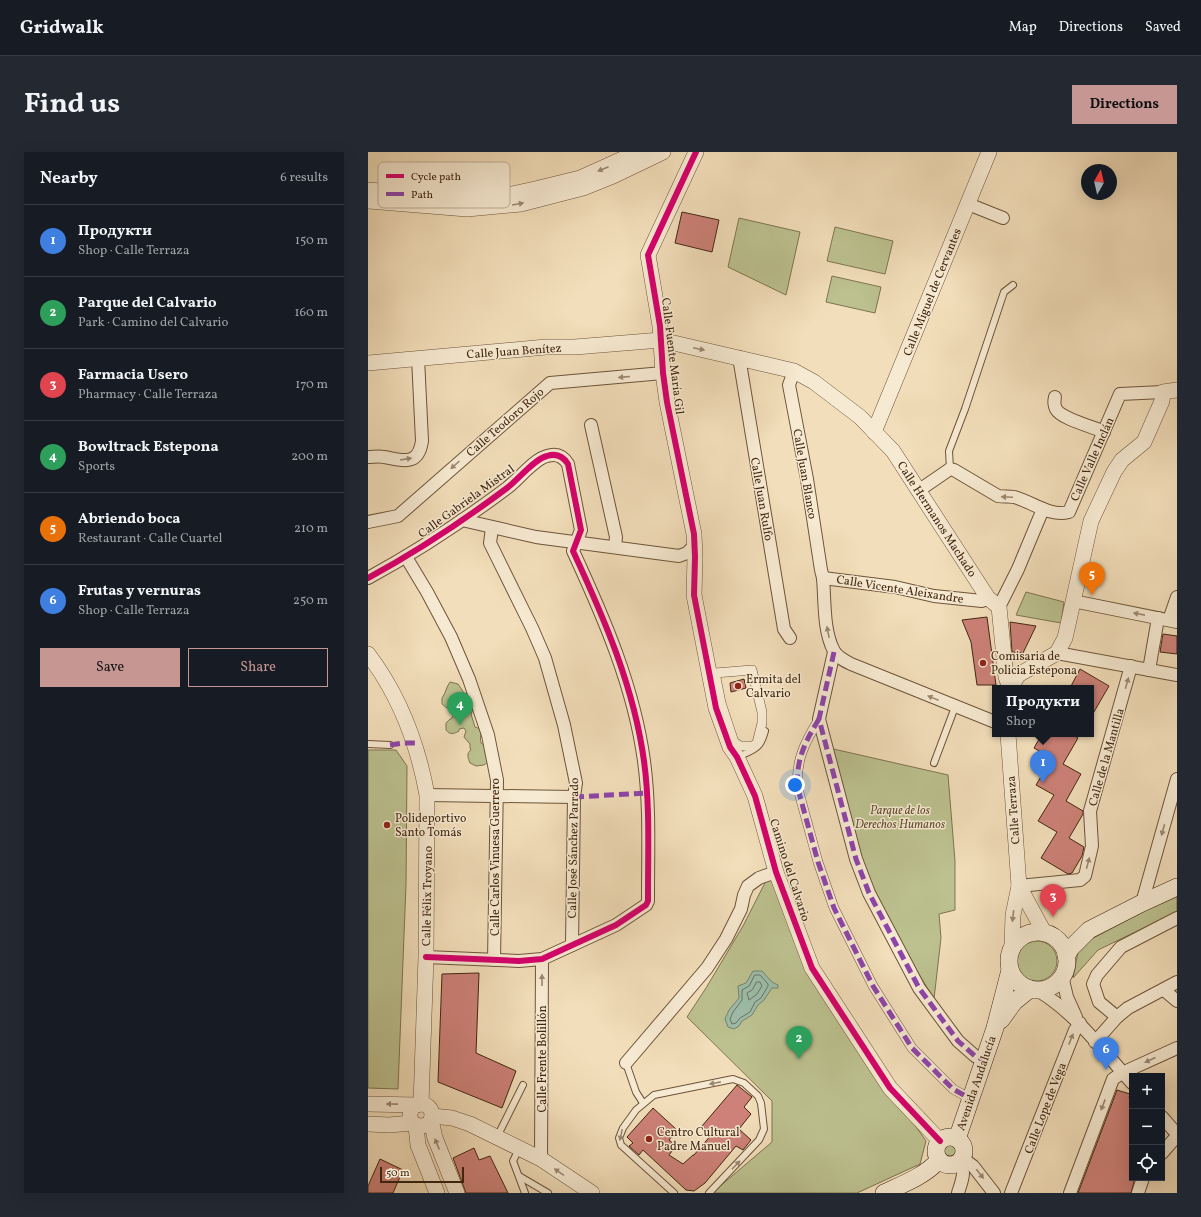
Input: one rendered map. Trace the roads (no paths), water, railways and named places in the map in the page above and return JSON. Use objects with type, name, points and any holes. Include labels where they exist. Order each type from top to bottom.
[{"type":"main road","points":[[1066,956],[1071,948],[1089,930],[1177,887]]},
{"type":"main road","points":[[1048,934],[1059,941],[1064,948],[1067,963],[1062,976],[1052,986],[1034,989],[1016,979],[1010,970],[1009,958],[1012,946],[1018,939],[1025,934],[1034,932],[1048,934],[1089,930]]},
{"type":"main road","name":"Avenida Andalucía","points":[[957,1139],[995,1028],[1010,970]]},
{"type":"main road","name":"Avenida Andalucía","points":[[995,1028],[1014,1002],[1034,989]]},
{"type":"main road","points":[[948,1137],[957,1139],[963,1145],[963,1154],[960,1160],[949,1165],[937,1157],[936,1148],[940,1141],[948,1137]]},
{"type":"main road","points":[[884,1193],[925,1173],[940,1160]]},
{"type":"street","points":[[510,195],[580,178],[638,152]]},
{"type":"street","points":[[510,205],[521,204],[591,186],[663,152]]},
{"type":"street","name":"Calle Fuente María Gil","points":[[694,571],[694,534],[669,416],[663,373],[660,326],[648,255],[696,152]]},
{"type":"street","name":"Calle Miguel de Cervantes","points":[[874,432],[989,152]]},
{"type":"street","points":[[368,190],[378,191]]},
{"type":"street","points":[[368,201],[378,202]]},
{"type":"street","points":[[968,204],[1003,218]]},
{"type":"street","points":[[455,208],[478,208]]},
{"type":"street","name":"Calle Juan Benítez","points":[[368,363],[546,347],[575,347],[661,340],[794,371]]},
{"type":"street","points":[[368,457],[411,460],[419,452],[422,441],[418,358]]},
{"type":"street","name":"Calle Juan Rulfo","points":[[739,358],[784,629],[790,638]]},
{"type":"street","name":"Calle Hermanos Machado","points":[[794,371],[814,382],[860,417],[893,451],[993,603]]},
{"type":"street","name":"Calle Juan Blanco","points":[[794,371],[789,385],[807,479],[823,578]]},
{"type":"street","name":"Calle Teodoro Rojo","points":[[368,522],[398,516],[550,383],[663,373]]},
{"type":"street","points":[[1012,685],[1018,675],[1057,653],[1065,638],[1092,522],[1114,472],[1122,460],[1144,442],[1162,401],[1170,391]]},
{"type":"street","name":"Calle Valle Inclán","points":[[1043,509],[1063,513],[1069,512],[1120,394],[1170,391]]},
{"type":"street","points":[[1056,397],[1054,402],[1056,410],[1062,416],[1104,432]]},
{"type":"street","points":[[591,424],[616,537],[615,547]]},
{"type":"street","name":"Calle Gabriela Mistral","points":[[368,578],[406,557],[462,520],[508,487],[542,458],[548,455],[555,455],[562,458],[568,464],[581,530],[573,551],[601,612],[626,680],[639,732],[644,760],[647,793],[648,894],[646,906],[616,925],[572,945]]},
{"type":"street","points":[[918,491],[950,470],[954,470],[998,496],[1005,498],[1013,497],[1043,509],[1018,569],[993,603],[1006,677],[1009,685]]},
{"type":"street","points":[[462,520],[536,538],[679,556],[687,552],[695,545]]},
{"type":"street","name":"Calle José Sánchez Parrado","points":[[492,528],[490,543],[532,628],[545,658],[564,724],[576,783],[574,797],[572,945]]},
{"type":"street","points":[[679,556],[694,571]]},
{"type":"street","name":"Calle Carlos Vinuesa Guerrero","points":[[406,557],[448,631],[469,679],[488,735],[497,780],[494,960]]},
{"type":"street","name":"Camino del Calvario","points":[[694,571],[694,595],[716,708],[730,747],[755,796],[776,872],[812,968],[890,1088],[940,1141]]},
{"type":"street","name":"Calle Vicente Aleixandre","points":[[834,652],[827,633],[823,578],[896,587],[934,596],[993,603]]},
{"type":"street","points":[[1149,670],[1177,597]]},
{"type":"street","points":[[1073,601],[1168,620]]},
{"type":"street","points":[[834,652],[842,660],[851,664],[992,721]]},
{"type":"street","points":[[834,652],[819,719],[807,738],[801,754],[797,780],[798,789],[818,862],[834,908],[873,986],[912,1048],[953,1089],[971,1099]]},
{"type":"street","points":[[1057,653],[1177,674]]},
{"type":"street","name":"Calle Félix Troyano","points":[[368,654],[377,666],[400,708],[412,736],[428,795],[426,958],[419,1104]]},
{"type":"street","name":"Calle de la Mantilla","points":[[1019,886],[1080,880],[1085,876],[1092,846],[1090,811],[1131,666]]},
{"type":"street","points":[[752,670],[762,712],[762,723],[757,743],[753,746],[740,746],[734,742],[721,704],[715,673],[752,670]]},
{"type":"street","points":[[819,719],[845,822],[856,859],[869,893],[919,988],[958,1041],[975,1056],[984,1060]]},
{"type":"street","name":"Calle Terraza","points":[[1008,737],[1019,886],[1013,916],[1012,946]]},
{"type":"street","points":[[1142,903],[1177,779]]},
{"type":"street","points":[[428,795],[574,797]]},
{"type":"street","points":[[626,1063],[707,968],[726,939],[741,909],[744,895],[748,886],[759,878],[776,872]]},
{"type":"street","name":"Calle Terraza","points":[[1019,886],[1048,934]]},
{"type":"street","points":[[1117,1017],[1098,1002],[1093,984],[1097,975],[1121,947],[1177,918]]},
{"type":"street","points":[[426,958],[519,961],[542,959],[572,945]]},
{"type":"street","name":"Calle Frente Bolillón","points":[[541,1159],[542,959]]},
{"type":"street","points":[[1062,976],[1067,997],[1080,1023]]},
{"type":"street","points":[[1095,1042],[1117,1017],[1128,1008],[1177,982]]},
{"type":"street","points":[[1034,989],[1057,1002],[1080,1023],[1129,1080]]},
{"type":"street","points":[[1164,990],[1177,1001]]},
{"type":"street","name":"Calle Lope de Vega","points":[[1011,1193],[1075,1030],[1080,1023]]},
{"type":"street","points":[[1070,1193],[1113,1079],[1122,1072],[1177,1048]]},
{"type":"street","points":[[368,1104],[419,1104],[429,1108],[435,1138],[457,1193]]},
{"type":"street","points":[[419,1104],[413,1107],[409,1115],[414,1124],[418,1145],[437,1193]]},
{"type":"street","points":[[368,1124],[414,1124],[425,1126],[432,1118],[452,1118],[470,1124],[541,1159],[584,1191]]},
{"type":"street","points":[[1165,1121],[1177,1135],[1165,1149]]},
{"type":"street","points":[[958,1193],[963,1174],[963,1168],[960,1160]]},
{"type":"street","points":[[960,1160],[973,1166],[994,1193]]},
{"type":"street","points":[[1138,1193],[1142,1181]]},
{"type":"lane","points":[[950,470],[949,451],[965,409],[1004,292],[1013,285]]},
{"type":"lane","points":[[934,763],[955,707]]},
{"type":"lane","points":[[736,757],[755,750],[762,741],[765,731]]},
{"type":"lane","points":[[368,744],[390,745]]},
{"type":"lane","points":[[626,1063],[636,1092],[643,1103]]},
{"type":"lane","points":[[674,1193],[621,1145],[620,1138],[623,1128],[643,1103],[654,1095],[733,1079],[744,1083],[758,1096],[762,1103],[764,1129],[759,1140],[708,1193]]},
{"type":"lane","points":[[497,1138],[523,1085]]},
{"type":"lane","points":[[520,1149],[513,1161],[525,1193]]},
{"type":"lane","points":[[519,1176],[548,1193]]},
{"type":"water","points":[[753,971],[762,971],[772,982],[778,985],[778,988],[772,988],[752,1015],[742,1021],[739,1026],[734,1029],[728,1027],[725,1019],[729,1010],[739,998],[738,986],[746,983]]},
{"type":"place","name":"Abriendo boca","points":[[1092,595]]},
{"type":"place","name":"Comisaria de Policia Estepona","points":[[983,663]]},
{"type":"place","name":"Ermita del Calvario","points":[[738,686]]},
{"type":"place","name":"Bowltrack Estepona","points":[[460,725]]},
{"type":"place","name":"Продукти","points":[[1043,783]]},
{"type":"place","name":"Polideportivo Santo Tomás","points":[[387,825]]},
{"type":"place","name":"Farmacia Usero","points":[[1053,917]]},
{"type":"place","name":"Parque del Calvario","points":[[799,1059]]},
{"type":"place","name":"Frutas y vernuras","points":[[1106,1070]]},
{"type":"place","name":"Centro Cultural Padre Manuel","points":[[649,1139]]},
{"type":"park label","name":"Parque de los Derechos Humanos","points":[[900,817]]}]
